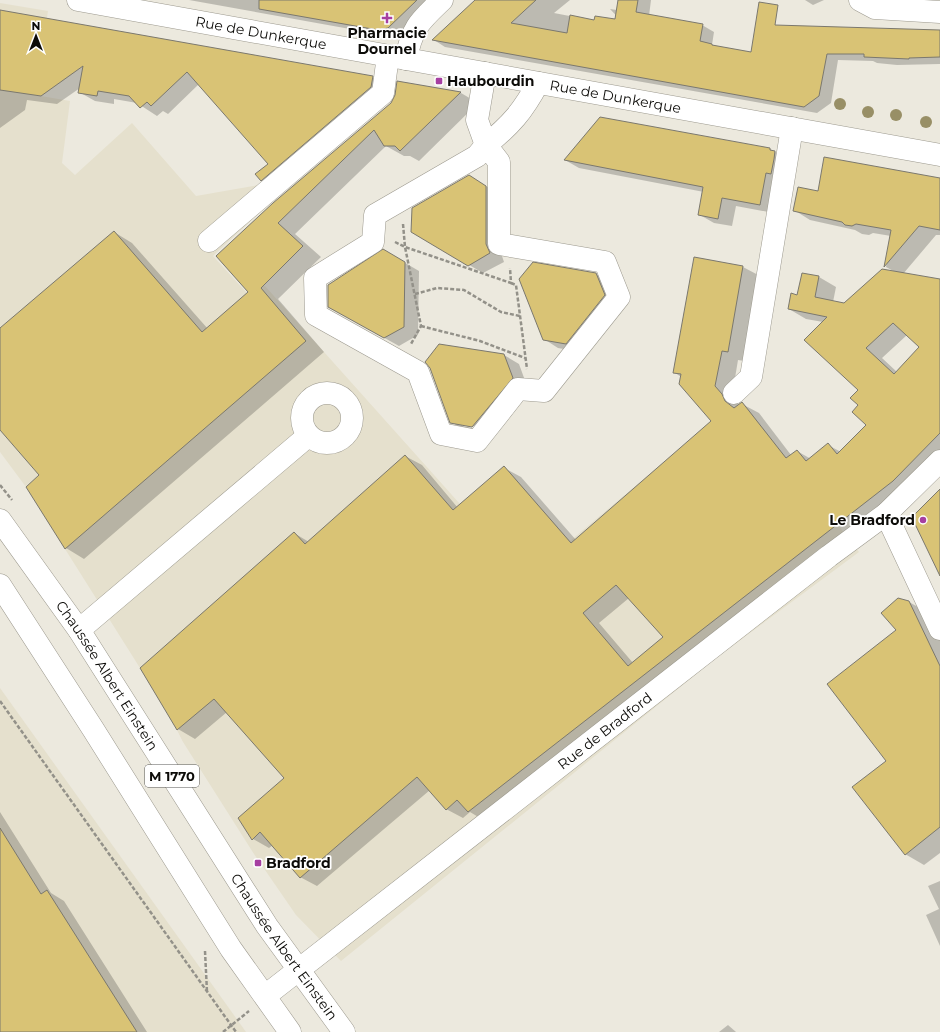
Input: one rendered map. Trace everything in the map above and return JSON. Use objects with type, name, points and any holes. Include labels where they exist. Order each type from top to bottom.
[{"type":"main road","name":"Rue de Dunkerque","points":[[78,0],[940,154]]},
{"type":"main road","points":[[209,240],[383,93],[397,57],[423,18],[442,0]]},
{"type":"main road","points":[[860,0],[875,8],[940,12]]},
{"type":"main road","points":[[485,73],[476,120],[486,145],[499,162],[498,244],[605,262],[619,297],[544,391],[518,389],[476,441],[441,434],[418,372],[316,315],[315,278],[372,242],[375,215],[476,156],[486,145],[503,131],[524,108],[538,82]]},
{"type":"main road","points":[[734,393],[751,377],[792,128]]},
{"type":"main road","points":[[79,630],[308,436]]},
{"type":"main road","name":"Rue de Bradford","points":[[265,996],[829,556],[886,514],[940,461]]},
{"type":"main road","points":[[886,514],[940,629]]},
{"type":"main road","name":"Chaussée Albert Einstein","points":[[0,520],[79,630],[267,926],[344,1032]]},
{"type":"main road","name":"M 1770","points":[[0,585],[82,710],[232,949],[290,1032]]},
{"type":"path","points":[[400,201],[405,247],[421,326],[401,362]]},
{"type":"path","points":[[374,232],[405,247],[516,285],[530,390]]},
{"type":"path","points":[[507,246],[511,283]]},
{"type":"path","points":[[415,294],[437,288],[464,290],[501,312],[520,316]]},
{"type":"path","points":[[421,326],[480,341],[525,358]]},
{"type":"path","points":[[0,702],[236,1032]]},
{"type":"path","points":[[223,1032],[242,1016]]},
{"type":"shaded area","points":[[0,3],[48,11],[35,95],[70,101],[62,163],[75,175],[132,123],[196,196],[264,184],[277,197],[213,256],[247,293],[259,286],[265,286],[460,504],[504,466],[570,541],[697,434],[699,437],[742,401],[859,552],[715,659],[341,961],[296,915],[254,854],[183,742],[140,668],[26,487],[0,452]]},
{"type":"shaded area","points":[[0,688],[246,1032],[0,1032]]},
{"type":"building","points":[[259,0],[417,0],[388,28],[378,30],[259,9]]},
{"type":"building","points":[[475,0],[536,0],[511,23],[567,33],[570,15],[594,20],[595,16],[615,19],[618,0],[638,0],[636,12],[703,24],[700,41],[712,45],[751,52],[759,2],[778,5],[775,25],[940,30],[940,57],[909,59],[864,57],[864,54],[827,54],[819,96],[804,107],[432,40]]},
{"type":"building","points":[[0,10],[373,76],[371,87],[261,181],[255,174],[268,164],[187,72],[151,106],[147,102],[140,108],[129,96],[98,91],[97,96],[78,93],[83,66],[41,96],[0,90]]},
{"type":"building","points":[[397,81],[461,92],[400,151],[395,146],[384,146],[374,130],[278,223],[303,246],[261,288],[306,341],[65,549],[26,487],[39,475],[0,430],[0,328],[114,231],[202,332],[248,292],[216,256],[273,203],[391,103],[395,95]]},
{"type":"building","points":[[600,117],[770,148],[770,150],[775,151],[774,159],[771,174],[766,173],[760,205],[722,198],[718,219],[698,215],[703,187],[564,160]]},
{"type":"building","points":[[824,157],[940,178],[940,230],[919,226],[884,267],[891,230],[856,224],[852,226],[845,225],[842,222],[793,211],[798,187],[818,191]]},
{"type":"building","points":[[469,175],[486,186],[486,244],[490,253],[468,266],[411,232],[412,208]]},
{"type":"building","points":[[383,249],[405,262],[404,327],[384,338],[328,307],[328,285]]},
{"type":"building","points":[[694,257],[743,266],[728,352],[722,351],[715,386],[722,394],[725,401],[734,408],[742,402],[786,458],[797,450],[806,461],[828,443],[837,454],[866,425],[852,412],[858,405],[850,398],[858,390],[804,340],[827,317],[788,309],[791,293],[797,295],[802,273],[819,276],[815,297],[844,303],[882,269],[940,279],[940,433],[893,481],[468,812],[457,800],[446,810],[417,777],[300,878],[260,832],[252,840],[238,818],[284,778],[214,699],[177,730],[140,668],[294,532],[305,544],[405,455],[453,510],[504,466],[571,543],[711,421],[679,384],[681,374],[673,373]],"holes":[[[893,323],[919,347],[894,374],[866,348]],[[616,585],[663,637],[628,666],[583,613]]]},
{"type":"building","points":[[533,262],[596,273],[605,295],[566,344],[543,340],[519,279]]},
{"type":"building","points":[[439,344],[504,354],[513,378],[472,427],[450,423],[430,368],[425,362]]},
{"type":"building","points":[[940,489],[940,576],[915,524],[915,514]]},
{"type":"building","points":[[898,598],[909,601],[940,666],[940,827],[905,855],[852,787],[886,761],[827,684],[896,630],[881,613]]},
{"type":"building","points":[[0,828],[41,894],[47,890],[137,1032],[0,1032]]},
{"type":"place","name":"Pharmacie Dournel","points":[[387,18]]},
{"type":"place","name":"Haubourdin","points":[[439,81]]},
{"type":"place","name":"Le Bradford","points":[[923,520]]},
{"type":"place","name":"Bradford","points":[[258,863]]}]
